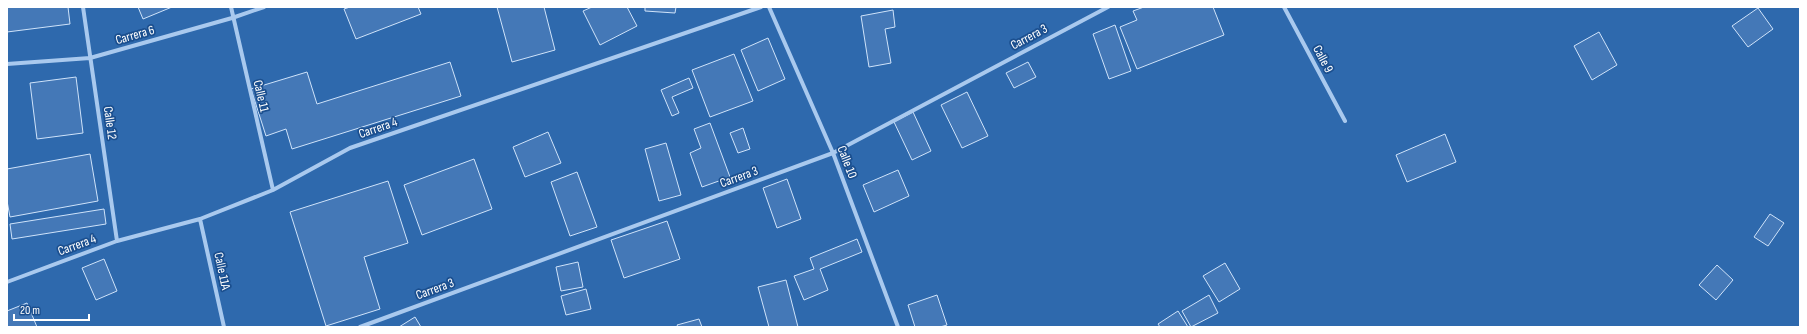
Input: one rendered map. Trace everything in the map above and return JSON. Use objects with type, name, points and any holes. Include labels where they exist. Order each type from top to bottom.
[{"type":"street","name":"Calle 12","points":[[83,7],[117,241]]},
{"type":"street","name":"Calle 11","points":[[231,7],[232,18],[273,190]]},
{"type":"street","name":"Carrera 6","points":[[7,64],[90,58],[232,18],[264,7]]},
{"type":"street","name":"Carrera 4","points":[[7,282],[117,241],[200,219],[273,190],[350,148],[762,7]]},
{"type":"street","name":"Calle 10","points":[[769,7],[833,153],[898,327]]},
{"type":"street","name":"Carrera 3","points":[[360,327],[833,153],[1108,7]]},
{"type":"street","name":"Calle 9","points":[[1284,7],[1345,121]]},
{"type":"street","name":"Calle 11A","points":[[200,219],[224,327]]},
{"type":"shaded area","points":[[7,7],[1800,7],[1800,327],[7,327]]},
{"type":"building","points":[[7,7],[68,7],[70,24],[7,32]]},
{"type":"building","points":[[138,7],[172,7],[143,19]]},
{"type":"building","points":[[350,7],[418,7],[421,14],[356,39],[344,9]]},
{"type":"building","points":[[497,7],[544,7],[555,50],[512,62]]},
{"type":"building","points":[[592,7],[627,7],[637,26],[600,45],[583,11]]},
{"type":"building","points":[[645,7],[676,7],[675,13],[645,11]]},
{"type":"building","points":[[1144,7],[1213,7],[1224,35],[1137,69],[1120,27],[1137,20],[1133,11]]},
{"type":"building","points":[[1758,8],[1773,29],[1748,47],[1732,26]]},
{"type":"building","points":[[893,10],[895,27],[885,29],[891,63],[869,67],[861,16]]},
{"type":"building","points":[[1115,25],[1131,71],[1109,79],[1093,34]]},
{"type":"building","points":[[1599,32],[1617,65],[1592,80],[1574,46]]},
{"type":"building","points":[[768,38],[785,79],[758,91],[741,50]]},
{"type":"building","points":[[734,54],[753,101],[710,117],[692,70]]},
{"type":"building","points":[[450,62],[461,96],[292,149],[286,129],[266,136],[251,89],[307,72],[317,104]]},
{"type":"building","points":[[1028,62],[1036,77],[1014,88],[1006,73]]},
{"type":"building","points":[[76,77],[83,133],[37,139],[30,83]]},
{"type":"building","points":[[689,78],[693,88],[672,97],[679,113],[672,116],[661,90]]},
{"type":"building","points":[[967,92],[988,136],[962,148],[941,105]]},
{"type":"building","points":[[913,112],[931,151],[912,160],[894,122]]},
{"type":"building","points":[[710,123],[730,177],[702,187],[690,153],[701,148],[694,129]]},
{"type":"building","points":[[743,128],[750,149],[738,153],[730,133]]},
{"type":"building","points":[[548,132],[561,163],[525,177],[513,147]]},
{"type":"building","points":[[1445,134],[1456,162],[1407,182],[1396,155]]},
{"type":"building","points":[[666,143],[681,195],[659,201],[645,149]]},
{"type":"building","points":[[90,154],[98,201],[10,217],[7,201],[7,169]]},
{"type":"building","points":[[474,159],[492,209],[422,235],[404,185]]},
{"type":"building","points":[[898,170],[909,196],[874,212],[863,185]]},
{"type":"building","points":[[577,172],[597,227],[570,236],[551,182]]},
{"type":"building","points":[[787,179],[801,219],[777,228],[763,188]]},
{"type":"building","points":[[388,181],[408,243],[364,257],[380,309],[326,326],[290,212]]},
{"type":"building","points":[[104,209],[106,224],[12,239],[10,224]]},
{"type":"building","points":[[1770,214],[1784,223],[1768,246],[1754,237]]},
{"type":"building","points":[[667,221],[680,259],[624,278],[611,240]]},
{"type":"building","points":[[857,239],[862,252],[820,269],[828,290],[804,300],[794,276],[814,269],[810,258]]},
{"type":"building","points":[[104,259],[117,291],[96,300],[82,268]]},
{"type":"building","points":[[578,262],[583,287],[561,291],[556,267]]},
{"type":"building","points":[[1225,263],[1240,289],[1219,302],[1203,276]]},
{"type":"building","points":[[1717,265],[1733,280],[1716,300],[1699,285]]},
{"type":"building","points":[[786,280],[798,327],[769,327],[758,287]]},
{"type":"building","points":[[586,289],[591,309],[566,315],[561,296]]},
{"type":"building","points":[[937,295],[947,325],[940,327],[915,327],[908,305]]},
{"type":"building","points":[[1209,295],[1218,313],[1191,327],[1182,311]]},
{"type":"building","points":[[27,303],[37,327],[7,327],[7,311]]},
{"type":"building","points":[[1178,311],[1188,327],[1160,327],[1158,324]]},
{"type":"building","points":[[415,317],[421,327],[399,327]]},
{"type":"building","points":[[699,319],[702,327],[678,327],[677,325]]}]
